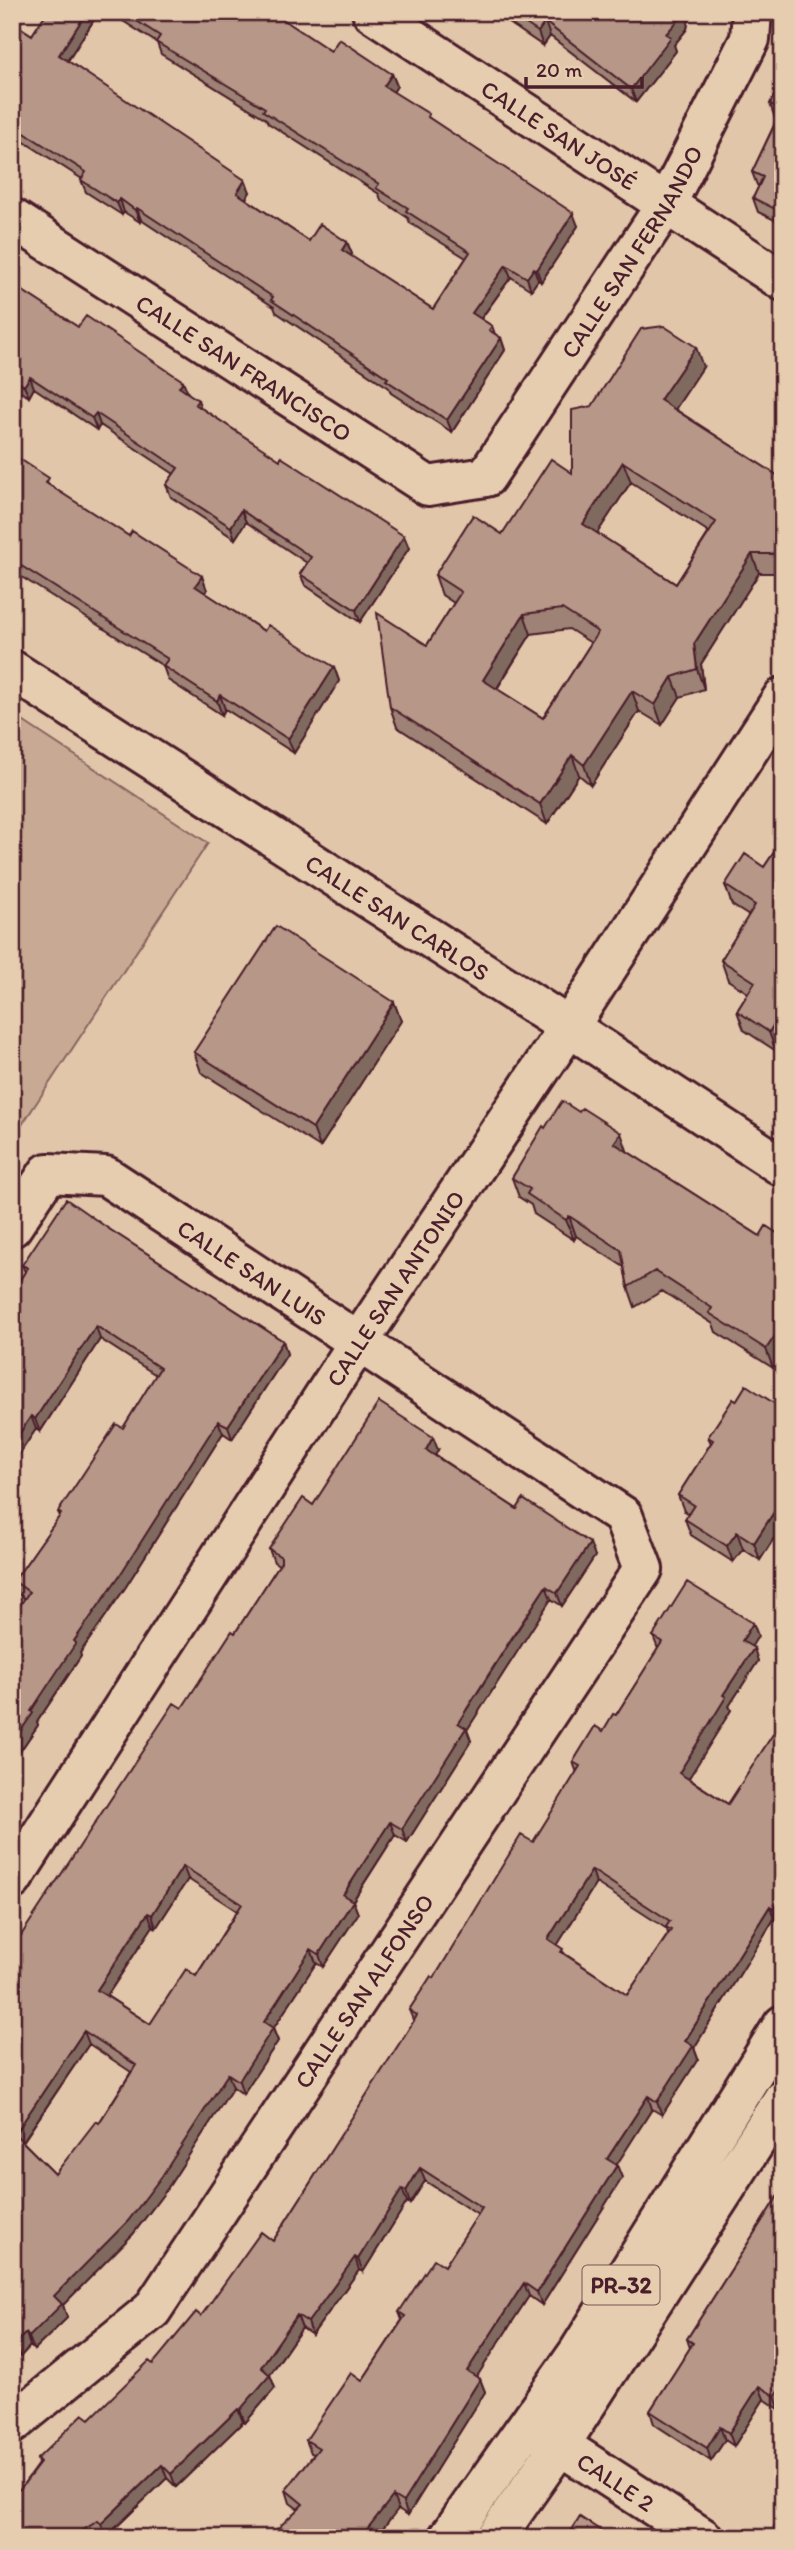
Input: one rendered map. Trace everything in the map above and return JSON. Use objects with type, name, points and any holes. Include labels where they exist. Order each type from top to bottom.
[{"type":"street","name":"CALLE SAN JOSÉ","points":[[372,12],[783,281]]},
{"type":"street","name":"CALLE SAN FERNANDO","points":[[486,477],[667,203],[750,39],[752,12]]},
{"type":"street","name":"CALLE SAN FRANCISCO","points":[[12,218],[428,486],[486,477]]},
{"type":"street","name":"CALLE SAN CARLOS","points":[[12,670],[783,1167]]},
{"type":"street","name":"CALLE SAN ANTONIO","points":[[12,1880],[358,1343],[569,1027],[783,697]]},
{"type":"street","name":"CALLE SAN LUIS","points":[[12,1227],[48,1173],[106,1176],[623,1516]]},
{"type":"street","name":"CALLE SAN ALFONSO","points":[[12,2424],[152,2310],[643,1569],[623,1516]]},
{"type":"street","name":"PR-32","points":[[448,2538],[578,2353],[783,2025]]},
{"type":"street","name":"PR-32","points":[[495,2538],[560,2445],[783,2099]]},
{"type":"street","name":"CALLE 2","points":[[527,2424],[703,2538]]},
{"type":"shaded area","points":[[12,714],[208,843],[12,1140]]},
{"type":"building","points":[[47,12],[87,12],[59,55],[245,180],[237,193],[309,241],[320,224],[347,242],[342,250],[433,309],[470,252],[406,211],[408,208],[376,188],[379,184],[263,111],[265,108],[156,42],[160,36],[123,12],[272,12],[331,51],[339,39],[392,74],[384,86],[573,213],[537,270],[534,268],[527,278],[506,265],[472,313],[492,326],[489,330],[501,338],[447,420],[271,300],[273,297],[137,208],[135,210],[120,199],[117,203],[81,180],[86,172],[12,125],[12,22],[32,35]]},
{"type":"building","points":[[508,12],[682,12],[682,16],[666,34],[671,37],[631,89],[545,22],[538,32]]},
{"type":"building","points":[[783,77],[783,213],[753,198],[763,177],[752,172],[782,109],[770,104]]},
{"type":"building","points":[[12,284],[78,327],[86,316],[183,381],[179,387],[198,400],[195,404],[404,536],[356,610],[300,574],[311,557],[241,510],[231,527],[166,485],[178,468],[96,413],[92,418],[30,377],[24,386],[12,377]]},
{"type":"building","points":[[664,326],[696,347],[660,400],[783,479],[783,548],[772,554],[752,554],[694,644],[697,669],[672,677],[655,705],[632,691],[584,765],[572,755],[540,804],[390,707],[377,613],[427,645],[461,592],[435,575],[473,515],[502,534],[551,459],[572,473],[572,410],[592,406],[641,329]],"holes":[[[623,462],[716,522],[676,584],[583,524]],[[562,609],[598,632],[543,718],[483,680],[524,614]]]},
{"type":"building","points":[[12,454],[49,478],[46,483],[129,536],[132,531],[202,576],[195,586],[264,631],[268,625],[334,667],[288,739],[220,695],[217,701],[163,666],[168,659],[12,560]]},
{"type":"building","points":[[783,839],[783,1014],[781,1013],[769,1032],[737,1011],[755,982],[721,960],[755,905],[725,885],[745,854],[764,867]]},
{"type":"building","points":[[276,926],[394,1002],[313,1128],[194,1052]]},
{"type":"building","points":[[562,1101],[579,1112],[582,1108],[621,1133],[614,1143],[760,1236],[766,1226],[783,1237],[783,1324],[766,1349],[709,1313],[712,1308],[655,1271],[628,1287],[621,1250],[569,1216],[566,1220],[527,1194],[530,1189],[512,1178],[543,1126],[545,1128]]},
{"type":"building","points":[[66,1199],[283,1341],[228,1426],[218,1421],[120,1575],[74,1641],[76,1643],[12,1743],[12,1617],[29,1592],[14,1581],[61,1514],[58,1512],[116,1424],[123,1428],[160,1368],[96,1326],[35,1419],[31,1416],[12,1445],[12,1291],[28,1268],[22,1265]]},
{"type":"building","points":[[746,1385],[783,1409],[783,1498],[754,1543],[737,1532],[727,1546],[685,1519],[694,1505],[678,1495],[713,1440],[708,1437],[733,1399],[736,1401]]},
{"type":"building","points":[[379,1402],[433,1437],[426,1450],[517,1509],[523,1499],[590,1543],[557,1593],[546,1586],[513,1636],[458,1723],[466,1728],[402,1829],[390,1822],[343,1895],[353,1901],[319,1954],[311,1949],[264,2022],[273,2028],[239,2081],[228,2074],[162,2176],[128,2221],[54,2296],[62,2304],[29,2337],[26,2333],[15,2343],[12,2341],[12,1949],[174,1703],[182,1708],[281,1562],[281,1557],[269,1549],[303,1498],[313,1505]],"holes":[[[183,1866],[242,1904],[196,1976],[186,1969],[150,2024],[97,1990],[148,1913],[152,1915]],[[84,2031],[136,2065],[99,2123],[96,2121],[55,2174],[15,2134]]]},
{"type":"building","points":[[687,1582],[753,1623],[742,1641],[754,1648],[723,1695],[726,1697],[679,1773],[728,1804],[775,1731],[783,1735],[783,1893],[773,1908],[770,1906],[685,2041],[693,2046],[657,2102],[648,2096],[607,2159],[617,2165],[537,2292],[524,2283],[467,2371],[480,2379],[403,2502],[393,2496],[360,2538],[268,2538],[303,2504],[286,2490],[319,2448],[306,2440],[351,2373],[362,2381],[405,2316],[399,2312],[434,2259],[445,2266],[482,2208],[420,2168],[406,2191],[402,2189],[358,2259],[355,2257],[308,2322],[297,2315],[261,2367],[270,2375],[240,2410],[171,2474],[162,2465],[101,2524],[98,2521],[70,2538],[12,2538],[12,2493],[20,2489],[40,2463],[37,2459],[83,2414],[90,2419],[149,2361],[153,2364],[196,2312],[201,2316],[261,2232],[273,2241],[415,2019],[417,2015],[409,2010],[431,1976],[434,1978],[521,1835],[533,1842],[580,1766],[573,1762],[595,1726],[603,1731],[613,1714],[616,1715],[662,1642],[653,1636]],"holes":[[[592,1870],[670,1921],[666,1927],[671,1930],[627,1995],[561,1952],[563,1949],[548,1939]]]},
{"type":"building","points":[[783,2188],[783,2384],[775,2396],[759,2386],[729,2433],[720,2427],[707,2448],[650,2411],[693,2343],[687,2339]]},
{"type":"building","points":[[783,2513],[783,2533],[774,2527]]},
{"type":"building","points":[[580,2517],[612,2538],[567,2538]]}]
